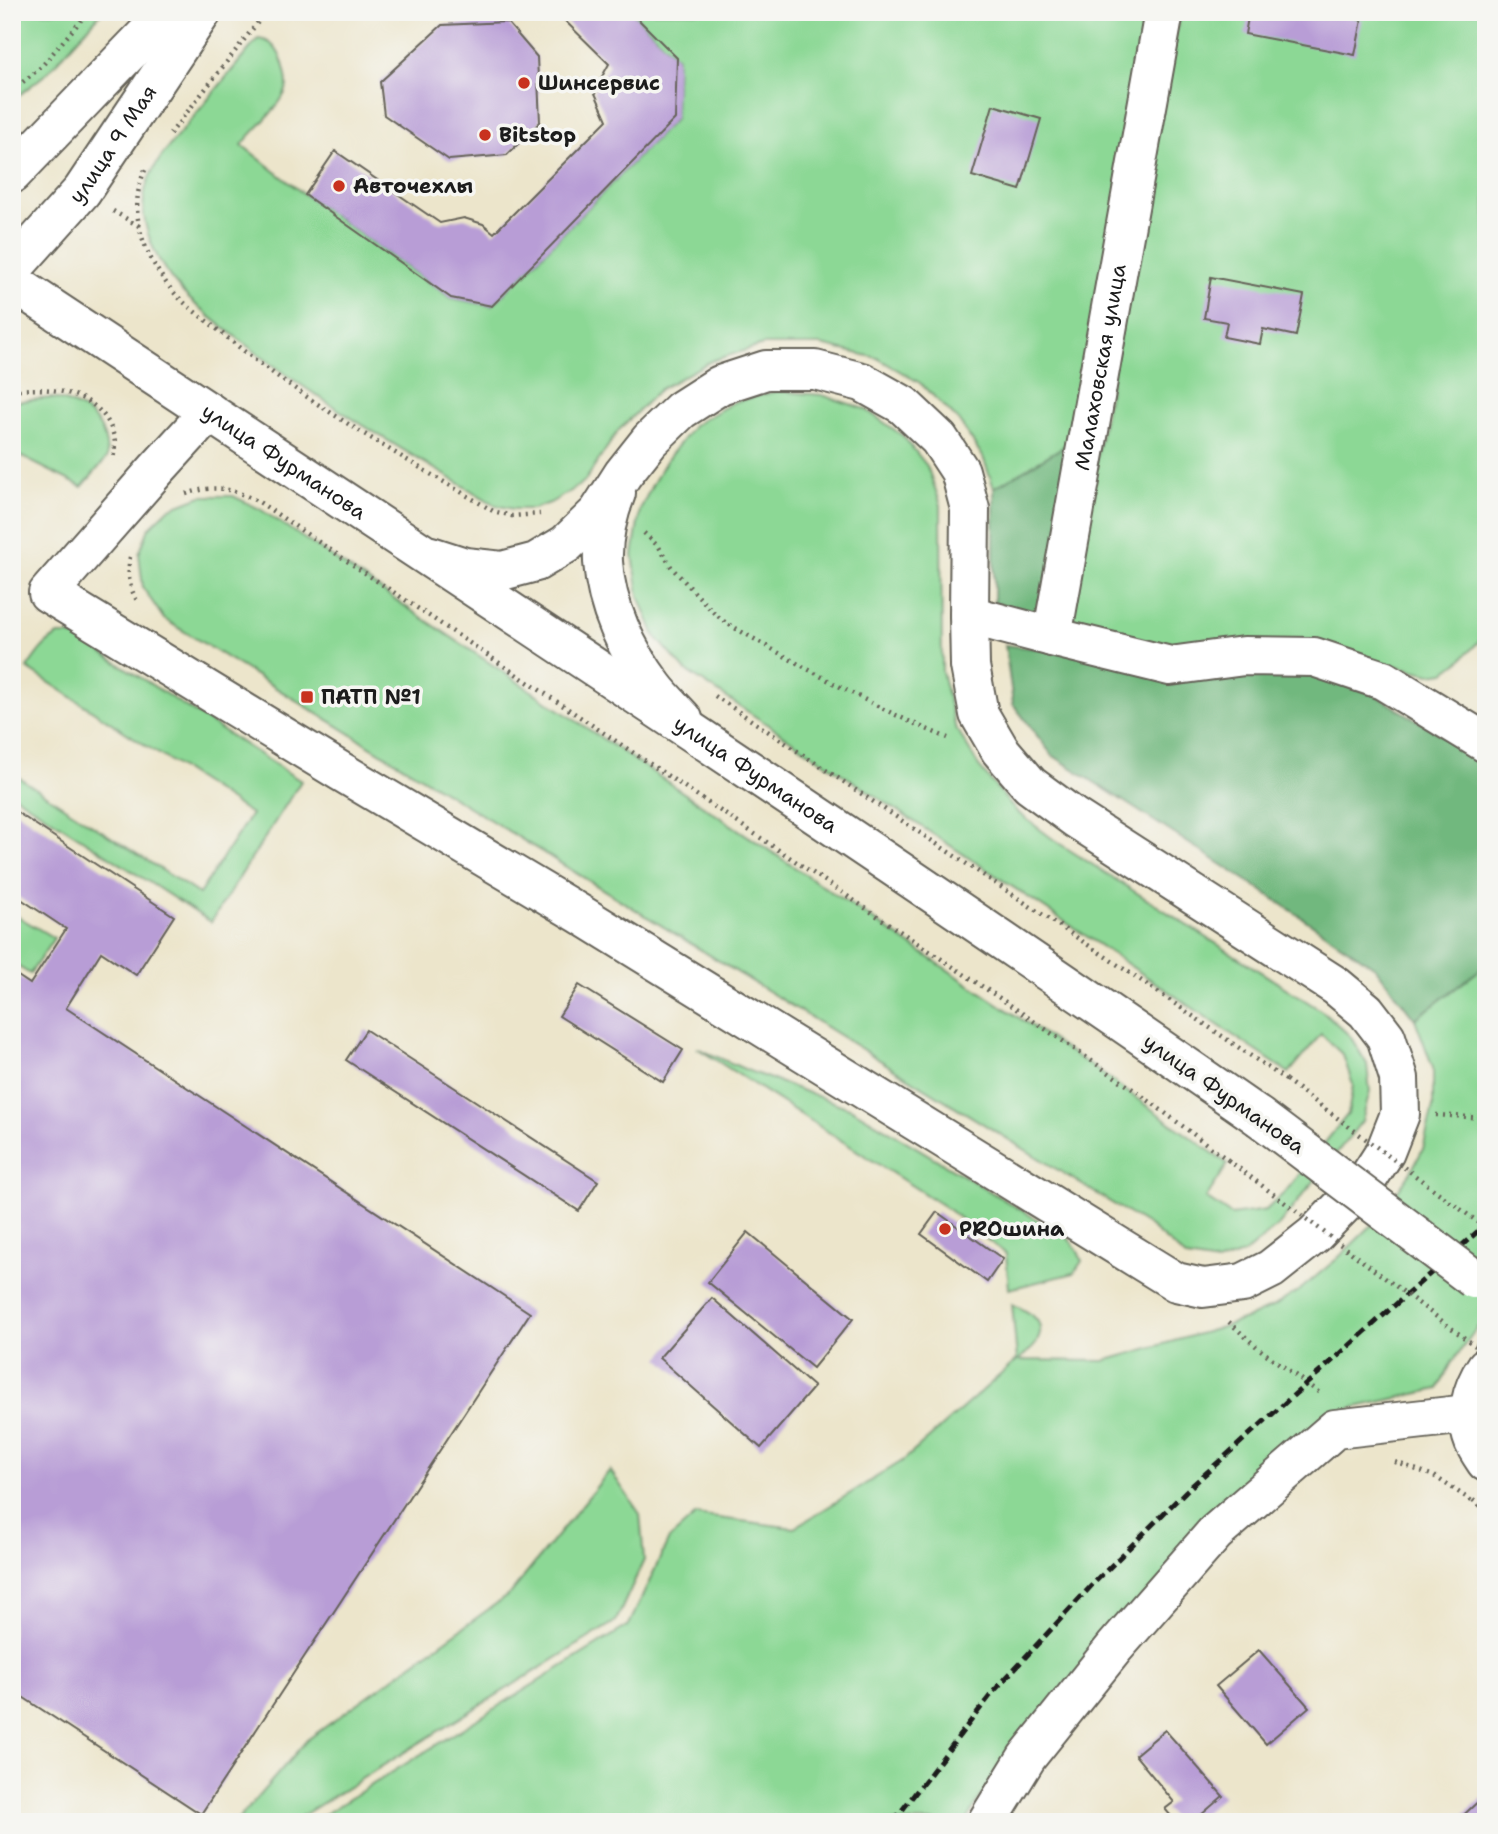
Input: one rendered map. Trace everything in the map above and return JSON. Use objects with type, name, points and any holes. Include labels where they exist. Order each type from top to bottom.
[{"type":"street","name":"улица 9 Мая","points":[[12,174],[168,12]]},
{"type":"street","name":"улица 9 Мая","points":[[12,269],[82,191],[202,12]]},
{"type":"street","name":"Малаховская улица","points":[[1052,637],[1164,12]]},
{"type":"street","name":"улица Фурманова","points":[[12,282],[1052,973],[1259,1117],[1486,1287]]},
{"type":"street","points":[[209,412],[48,593],[580,914],[1176,1282],[1203,1288],[1243,1283],[1271,1269],[1314,1235],[1365,1184],[1385,1152],[1400,1114],[1399,1078],[1386,1037],[1367,1011],[1336,986],[1075,818],[1030,785],[1000,750],[979,714],[970,666],[970,509],[960,471],[939,439],[903,405],[862,382],[815,370],[766,370],[720,385],[681,410],[645,445],[598,513],[566,544],[536,562],[502,571],[464,568],[425,554]]},
{"type":"street","points":[[617,489],[607,517],[603,561],[611,606],[631,652],[655,688],[705,742]]},
{"type":"street","points":[[969,615],[1170,666],[1244,656],[1314,657],[1382,680],[1486,743]]},
{"type":"street","points":[[1486,1367],[1476,1382],[1468,1414],[1474,1441],[1486,1462]]},
{"type":"street","points":[[987,1822],[1027,1757],[1115,1647],[1215,1533],[1335,1429],[1468,1414]]},
{"type":"path","points":[[12,91],[41,67],[88,12]]},
{"type":"path","points":[[164,141],[266,12]]},
{"type":"path","points":[[145,169],[136,196],[139,227],[154,264],[168,286],[187,304],[254,360],[295,389],[371,439],[493,511],[512,516],[546,512]]},
{"type":"path","points":[[12,391],[52,389],[75,394],[91,404],[107,420],[115,440],[113,459],[109,467]]},
{"type":"path","points":[[177,497],[201,489],[219,489],[235,490],[259,502],[1137,1092],[1486,1354]]},
{"type":"path","points":[[617,489],[631,516],[659,547],[672,568],[726,623],[811,671],[910,722],[949,738]]},
{"type":"path","points":[[121,509],[144,523],[131,549],[128,570],[131,592],[142,608]]},
{"type":"path","points":[[711,693],[1286,1080],[1486,1227]]},
{"type":"path","points":[[1434,1115],[1486,1118]]},
{"type":"path","points":[[1398,1174],[1405,1165]]},
{"type":"path","points":[[1339,1244],[1348,1236]]},
{"type":"path","points":[[1203,1288],[1221,1314],[1258,1348],[1343,1410],[1351,1427]]},
{"type":"path","points":[[1388,1459],[1434,1476],[1475,1503]]},
{"type":"green space","points":[[12,12],[102,12],[47,73],[12,101]]},
{"type":"green space","points":[[631,12],[1159,12],[1073,441],[994,488],[983,457],[958,420],[920,383],[877,358],[821,345],[763,345],[711,361],[660,389],[618,431],[585,481],[550,503],[533,509],[513,509],[495,505],[333,406],[271,364],[194,303],[172,279],[156,255],[144,214],[149,178],[171,144],[258,39],[269,43],[277,51],[287,85],[275,108],[242,145],[305,195],[451,298],[492,306],[675,119],[677,58]]},
{"type":"green space","points":[[1180,12],[1486,12],[1486,634],[1460,661],[1445,672],[1430,674],[1392,665],[1169,652],[1065,628]]},
{"type":"green space","points":[[777,391],[822,395],[865,409],[903,436],[927,466],[941,505],[942,672],[955,726],[980,768],[1017,812],[1057,842],[1325,1013],[1350,1036],[1367,1064],[1370,1092],[1362,1121],[1279,1225],[1245,1253],[1217,1263],[1187,1258],[1149,1226],[164,619],[143,588],[139,554],[149,528],[170,508],[201,496],[233,496],[260,509],[1097,1070],[1228,1164],[1206,1198],[1231,1215],[1266,1210],[1286,1191],[1348,1114],[1353,1085],[1343,1055],[1321,1034],[1289,1073],[685,670],[655,636],[639,596],[633,555],[640,510],[652,485],[666,461],[694,425],[734,402]]},
{"type":"green space","points":[[52,398],[84,410],[99,425],[103,434],[107,458],[82,487],[12,452],[12,402]]},
{"type":"green space","points":[[1073,441],[1046,616],[994,603],[994,488]]},
{"type":"green space","points":[[59,635],[70,635],[82,640],[301,781],[211,922],[12,794],[12,773],[199,894],[251,814],[27,668],[45,645]]},
{"type":"green space","points":[[1005,645],[1244,671],[1310,670],[1375,695],[1486,762],[1486,965],[1415,1019],[1375,967],[1052,755],[1013,704]]},
{"type":"green space","points":[[12,913],[54,938],[30,974],[12,963]]},
{"type":"green space","points":[[1486,965],[1486,1315],[1451,1364],[1438,1389],[1352,1408],[1011,1749],[965,1822],[312,1822],[629,1625],[669,1539],[696,1515],[794,1528],[904,1460],[1017,1360],[1012,1304],[1031,1314],[1040,1330],[1035,1345],[1019,1360],[1104,1361],[1248,1318],[1301,1289],[1376,1221],[1410,1173],[1423,1149],[1433,1107],[1433,1068],[1415,1019]]},
{"type":"green space","points":[[697,1048],[749,1071],[852,1109],[1068,1238],[1082,1261],[1074,1273],[1009,1289],[1006,1254],[945,1207]]},
{"type":"green space","points":[[610,1470],[640,1514],[644,1560],[616,1621],[292,1822],[236,1822],[307,1740],[511,1593]]},
{"type":"building","points":[[556,12],[631,12],[677,58],[675,119],[492,306],[451,298],[305,195],[335,151],[440,223],[464,218],[483,224],[494,233],[607,120],[594,91],[609,64]]},
{"type":"building","points":[[1249,12],[1324,12],[1362,20],[1355,55],[1245,34]]},
{"type":"building","points":[[507,22],[537,57],[540,122],[507,155],[449,160],[384,115],[380,82],[442,25]]},
{"type":"building","points":[[993,105],[1041,119],[1020,190],[972,176]]},
{"type":"building","points":[[1211,277],[1304,295],[1296,336],[1263,329],[1260,344],[1224,337],[1227,322],[1204,318]]},
{"type":"building","points":[[12,809],[174,916],[136,975],[101,952],[66,1008],[530,1313],[201,1814],[12,1690],[12,972],[30,984],[66,929],[12,893]]},
{"type":"building","points":[[579,985],[683,1050],[663,1082],[559,1016]]},
{"type":"building","points":[[366,1030],[598,1181],[579,1211],[346,1060]]},
{"type":"building","points":[[937,1212],[1003,1259],[987,1282],[921,1234]]},
{"type":"building","points":[[748,1232],[853,1319],[813,1368],[708,1282]]},
{"type":"building","points":[[712,1298],[814,1387],[761,1448],[659,1358]]},
{"type":"building","points":[[1259,1650],[1309,1707],[1266,1744],[1216,1686]]},
{"type":"building","points":[[1165,1730],[1223,1796],[1193,1822],[1176,1822],[1165,1809],[1174,1802],[1135,1755]]},
{"type":"building","points":[[1482,1798],[1486,1802],[1486,1822],[1456,1822]]},
{"type":"railway","points":[[893,1822],[993,1692],[1094,1583],[1186,1491],[1486,1224]]},
{"type":"place","name":"Шинсервис","points":[[524,83]]},
{"type":"place","name":"Bitstop","points":[[485,135]]},
{"type":"place","name":"Авточехлы","points":[[339,186]]},
{"type":"place","name":"ПАТП №1","points":[[307,697]]},
{"type":"place","name":"PROшина","points":[[945,1229]]}]
